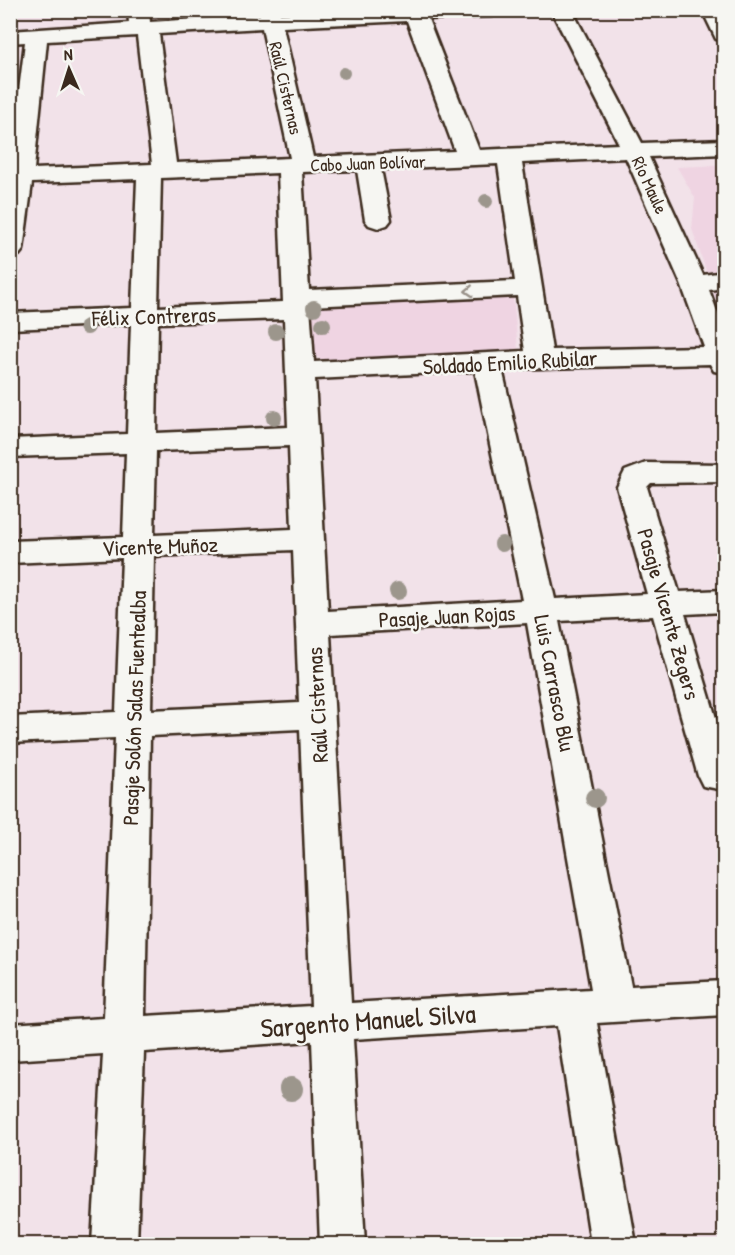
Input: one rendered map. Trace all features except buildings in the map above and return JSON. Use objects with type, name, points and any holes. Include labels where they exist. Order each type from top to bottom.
[{"type":"street","points":[[10,37],[141,20],[492,10]]},
{"type":"street","name":"Río Maule","points":[[561,10],[635,152],[694,284],[723,360]]},
{"type":"street","points":[[711,10],[724,34]]},
{"type":"street","points":[[414,12],[470,159]]},
{"type":"street","name":"Raúl Cisternas","points":[[270,16],[297,165],[297,304],[343,1245]]},
{"type":"street","name":"Pasaje Solón Salas Fuentealba","points":[[116,1245],[145,316],[157,171],[148,34],[141,20]]},
{"type":"street","points":[[10,250],[16,176],[37,35]]},
{"type":"street","name":"Cabo Juan Bolívar","points":[[16,176],[724,147]]},
{"type":"street","points":[[509,157],[540,359]]},
{"type":"street","points":[[368,163],[378,220]]},
{"type":"street","points":[[694,284],[724,280]]},
{"type":"street","name":"Félix Contreras","points":[[10,321],[145,316],[528,288]]},
{"type":"street","name":"Soldado Emilio Rubilar","points":[[300,371],[540,359],[723,360]]},
{"type":"street","name":"Luis Carrasco Blu","points":[[487,363],[541,611],[594,1006],[614,1245]]},
{"type":"street","points":[[10,448],[304,436]]},
{"type":"street","name":"Pasaje Vicente Zegers","points":[[720,776],[632,487],[636,478],[646,473],[724,473]]},
{"type":"street","name":"Vicente Muñoz","points":[[10,552],[309,539]]},
{"type":"street","name":"Pasaje Juan Rojas","points":[[313,623],[724,601]]},
{"type":"street","points":[[10,730],[317,715]]},
{"type":"street","name":"Sargento Manuel Silva","points":[[10,1042],[724,998]]},
{"type":"shaded area","points":[[724,165],[724,323],[692,229],[695,198],[677,167]]},
{"type":"shaded area","points":[[513,296],[518,350],[324,361],[312,354],[309,310],[320,303]]}]
